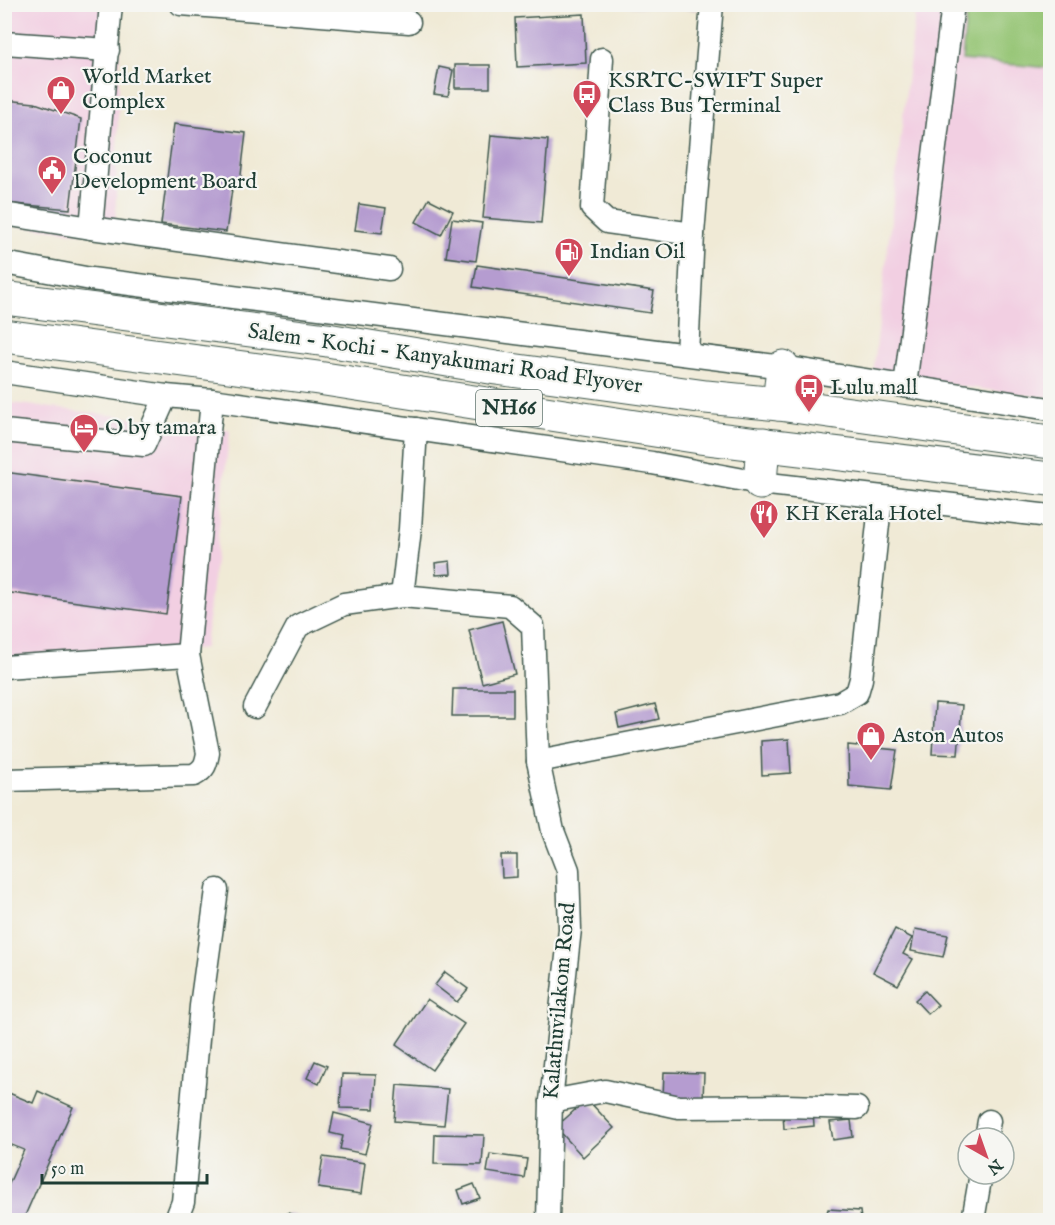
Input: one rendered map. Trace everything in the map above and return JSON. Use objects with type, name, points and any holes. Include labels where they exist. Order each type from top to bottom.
[{"type":"highway","name":"Salem - Kochi - Kanyakumari Road Flyover","points":[[4,298],[327,340],[496,368],[706,397],[779,404]]},
{"type":"highway","name":"Salem - Kochi - Kanyakumari Road Flyover","points":[[4,336],[318,378],[700,437],[763,444]]},
{"type":"highway","points":[[779,404],[783,367]]},
{"type":"highway","name":"NH66","points":[[779,404],[1050,442]]},
{"type":"highway","points":[[760,483],[763,444]]},
{"type":"highway","name":"NH66","points":[[763,444],[1050,479]]},
{"type":"street","points":[[91,228],[111,4]]},
{"type":"street","points":[[181,4],[410,22]]},
{"type":"street","points":[[687,354],[693,234],[712,4]]},
{"type":"street","points":[[905,386],[953,4]]},
{"type":"street","points":[[4,43],[108,50]]},
{"type":"street","points":[[602,59],[592,208],[607,222],[693,234]]},
{"type":"street","points":[[4,214],[389,269]]},
{"type":"street","points":[[4,263],[92,279],[783,367],[1050,409]]},
{"type":"street","points":[[4,372],[652,463],[760,483],[1050,516]]},
{"type":"street","points":[[4,431],[144,445],[166,396]]},
{"type":"street","points":[[6,780],[183,776],[194,775],[201,771],[206,763],[208,753],[188,655],[212,400]]},
{"type":"street","points":[[402,596],[411,529],[416,429]]},
{"type":"street","points":[[538,761],[840,704],[857,693],[861,680],[881,497]]},
{"type":"street","name":"Kalathuvilakom Road","points":[[255,707],[298,626],[344,604],[402,596],[510,606],[533,626],[538,761],[553,831],[568,870],[570,929],[551,1101],[548,1221]]},
{"type":"street","points":[[4,668],[188,655]]},
{"type":"street","points":[[176,1221],[183,1202],[201,1006],[218,890]]},
{"type":"street","points":[[551,1101],[605,1091],[679,1107],[858,1108]]},
{"type":"street","points":[[973,1221],[979,1186]]},
{"type":"shaded area","points":[[596,4],[698,4],[698,10],[596,5]]},
{"type":"shaded area","name":"World Market Complex","points":[[5,5],[121,5],[115,236],[5,225]]},
{"type":"shaded area","points":[[916,5],[1050,5],[1050,398],[873,375]]},
{"type":"shaded area","points":[[4,402],[230,430],[205,648],[60,662],[5,664]]},
{"type":"green space","points":[[967,5],[1050,5],[1050,68],[962,60]]},
{"type":"building","points":[[584,14],[586,63],[517,67],[515,18]]},
{"type":"building","points":[[455,65],[490,65],[490,88],[455,88]]},
{"type":"building","points":[[439,67],[453,70],[448,96],[434,94]]},
{"type":"building","points":[[4,100],[35,103],[81,119],[70,209],[4,203]]},
{"type":"building","points":[[174,124],[246,133],[240,183],[233,182],[226,232],[161,224]]},
{"type":"building","points":[[491,135],[548,140],[541,223],[483,218]]},
{"type":"building","points":[[429,199],[453,211],[441,235],[416,222]]},
{"type":"building","points":[[359,204],[386,208],[382,233],[355,230]]},
{"type":"building","points":[[452,219],[482,223],[476,261],[446,257]]},
{"type":"building","points":[[477,265],[654,291],[650,313],[473,287]]},
{"type":"building","points":[[4,472],[182,496],[166,614],[4,592]]},
{"type":"building","points":[[450,561],[451,574],[436,575],[435,563]]},
{"type":"building","points":[[502,621],[515,674],[482,683],[469,630]]},
{"type":"building","points":[[453,689],[513,689],[513,716],[452,716]]},
{"type":"building","points":[[935,703],[962,705],[958,755],[932,754]]},
{"type":"building","points":[[655,704],[659,719],[619,728],[616,714]]},
{"type":"building","points":[[789,739],[791,773],[762,775],[761,741]]},
{"type":"building","points":[[848,745],[897,750],[891,790],[849,786]]},
{"type":"building","points":[[501,855],[517,855],[517,877],[502,878]]},
{"type":"building","points":[[895,929],[912,938],[903,954],[913,959],[898,985],[873,972]]},
{"type":"building","points":[[915,929],[948,935],[943,957],[911,951]]},
{"type":"building","points":[[445,972],[468,989],[457,1002],[435,985]]},
{"type":"building","points":[[925,991],[938,1005],[928,1014],[915,1000]]},
{"type":"building","points":[[427,999],[464,1024],[432,1070],[396,1045]]},
{"type":"building","points":[[315,1061],[327,1066],[319,1084],[307,1078]]},
{"type":"building","points":[[664,1072],[704,1073],[703,1099],[663,1098]]},
{"type":"building","points":[[342,1074],[376,1075],[374,1109],[340,1108]]},
{"type":"building","points":[[397,1085],[448,1089],[444,1125],[394,1121]]},
{"type":"building","points":[[4,1091],[33,1103],[38,1091],[73,1107],[23,1220],[4,1220],[4,1195],[24,1150],[4,1142]]},
{"type":"building","points":[[587,1099],[614,1128],[583,1157],[556,1127]]},
{"type":"building","points":[[813,1110],[814,1126],[784,1129],[783,1113]]},
{"type":"building","points":[[334,1113],[373,1123],[365,1154],[340,1149],[343,1136],[330,1133]]},
{"type":"building","points":[[851,1120],[853,1137],[833,1140],[830,1122]]},
{"type":"building","points":[[435,1134],[484,1135],[482,1165],[434,1164]]},
{"type":"building","points":[[490,1154],[527,1159],[524,1178],[487,1172]]},
{"type":"building","points":[[323,1157],[365,1163],[361,1194],[318,1188]]},
{"type":"building","points":[[474,1184],[480,1198],[463,1204],[458,1190]]},
{"type":"building","points":[[828,1209],[860,1211],[861,1220],[825,1220]]},
{"type":"building","points":[[288,1213],[304,1220],[284,1220]]},
{"type":"place","name":"World Market Complex","points":[[61,116]]},
{"type":"place","name":"KSRTC-SWIFT Super Class Bus Terminal","points":[[587,120]]},
{"type":"place","name":"Coconut Development Board","points":[[52,196]]},
{"type":"place","name":"Indian Oil","points":[[569,278]]},
{"type":"place","name":"Lulu mall","points":[[809,414]]},
{"type":"place","name":"O by tamara","points":[[84,454]]},
{"type":"place","name":"KH Kerala Hotel","points":[[764,540]]},
{"type":"place","name":"Aston Autos","points":[[871,762]]}]
